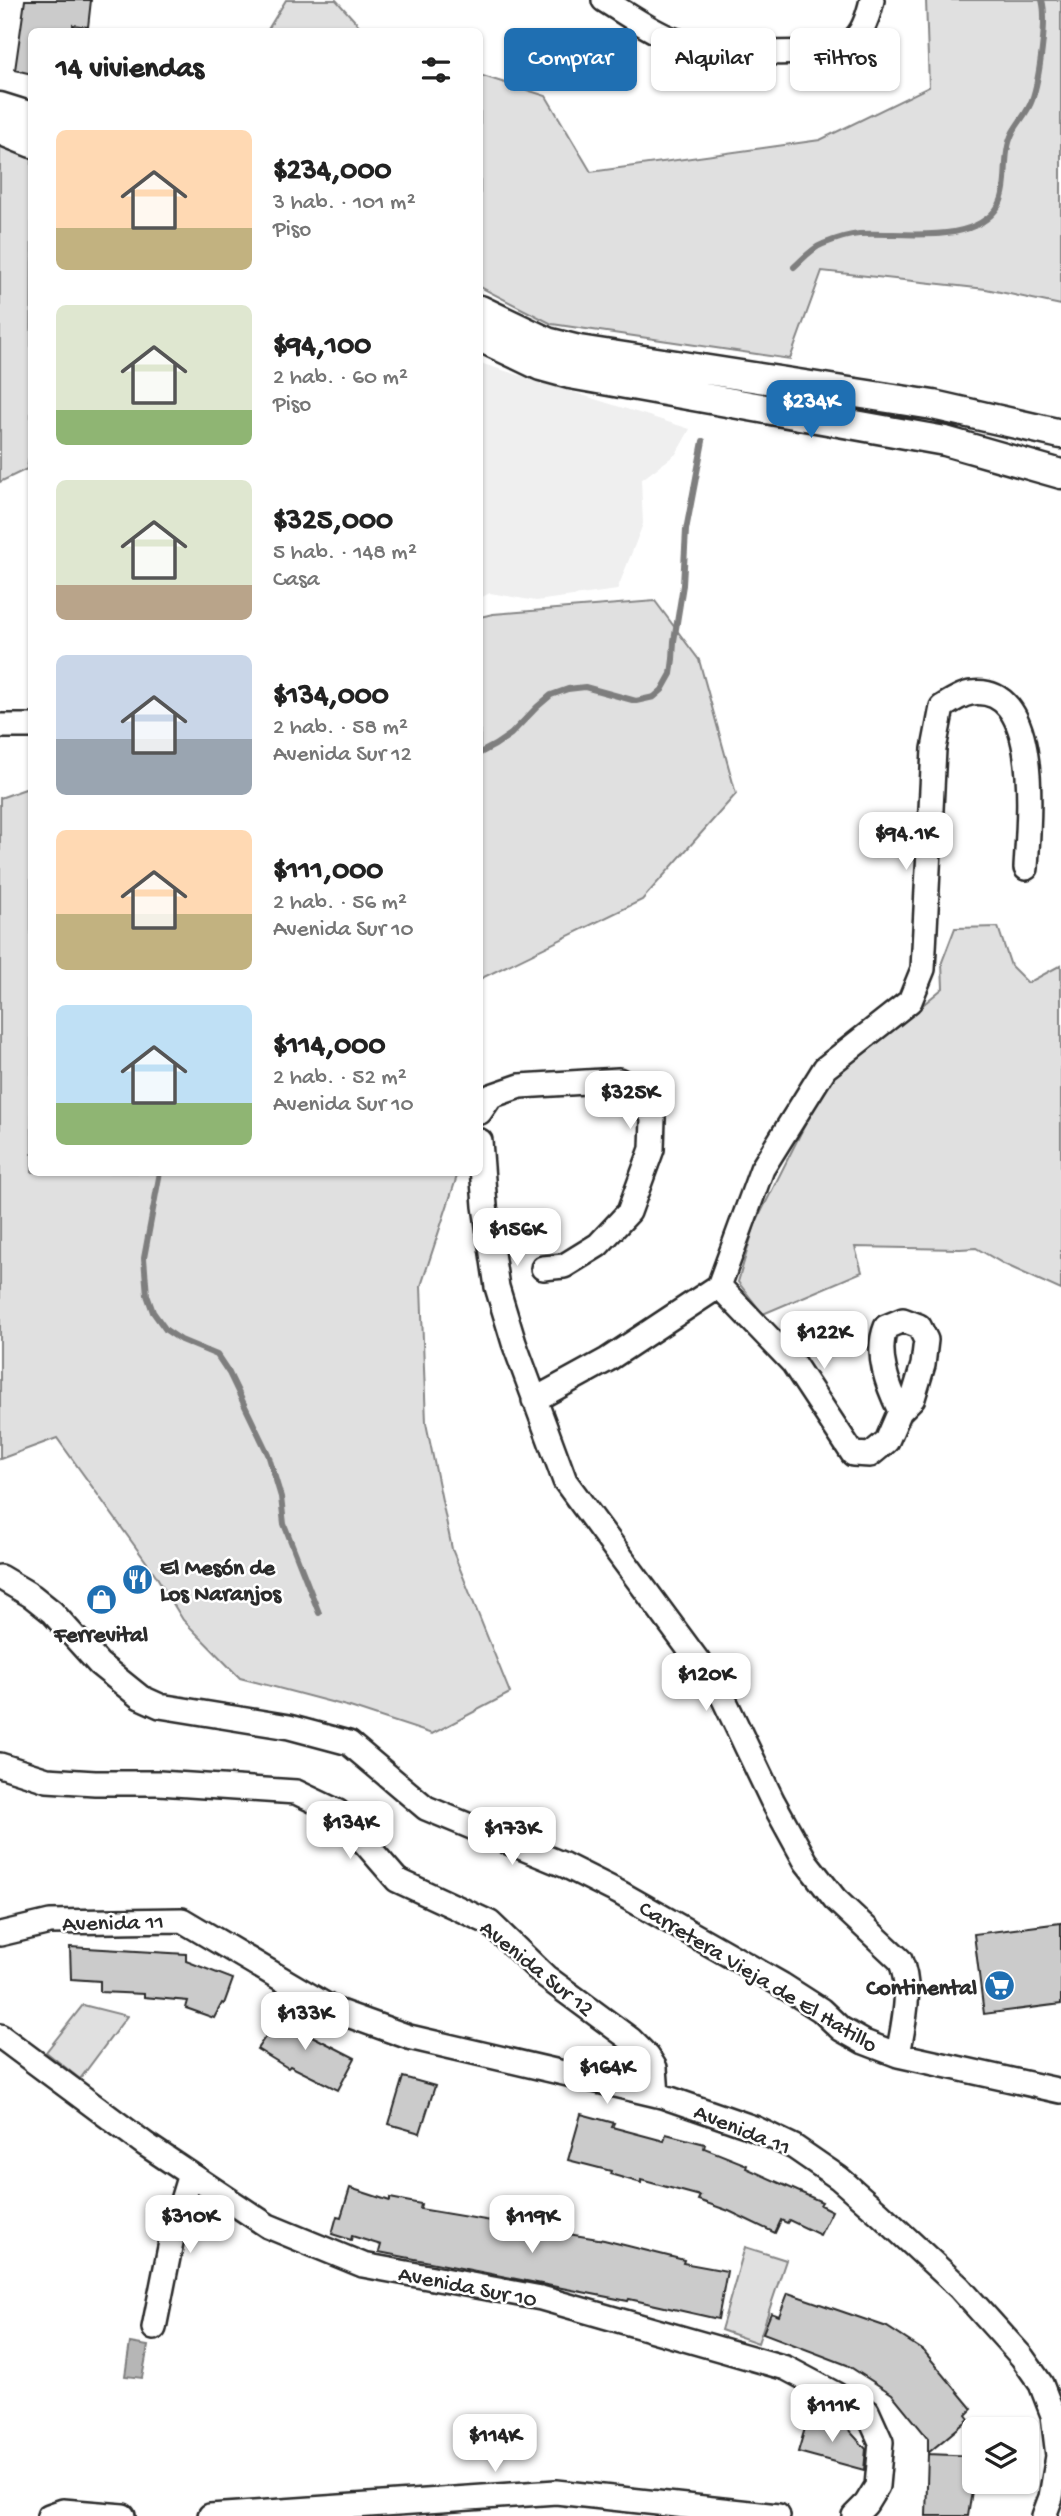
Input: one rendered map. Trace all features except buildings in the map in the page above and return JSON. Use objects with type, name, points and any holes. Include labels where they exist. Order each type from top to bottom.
[{"type":"main road","points":[[0,107],[28,116]]},
{"type":"main road","points":[[0,130],[28,141]]},
{"type":"main road","points":[[483,311],[547,342],[579,350],[933,405],[1061,434]]},
{"type":"main road","points":[[483,338],[541,366],[569,374],[946,441],[1061,474]]},
{"type":"street","points":[[604,0],[670,38],[755,53],[830,49],[853,41],[869,16],[872,0]]},
{"type":"street","points":[[534,1400],[607,1360],[719,1286],[762,1170],[825,1068],[910,1001],[923,969],[934,749],[942,707],[970,693],[994,695],[1012,712],[1024,739],[1030,782],[1026,868]]},
{"type":"street","points":[[0,726],[28,726]]},
{"type":"street","points":[[483,1108],[491,1096],[520,1086],[619,1080],[642,1097],[653,1118],[652,1149],[629,1212],[597,1245],[564,1266],[543,1268]]},
{"type":"street","points":[[483,1176],[497,1287],[514,1343],[565,1481],[720,1691],[772,1800],[806,1862],[835,1899],[900,1960],[905,1972],[906,1987],[898,2055]]},
{"type":"street","points":[[719,1286],[793,1363],[853,1454],[870,1455],[887,1441],[900,1411]]},
{"type":"street","name":"Carretera Vieja de El Hatillo","points":[[0,1577],[32,1596],[52,1612],[99,1664],[140,1697],[160,1706],[289,1727],[349,1743],[426,1808],[564,1865],[620,1893],[782,1985],[821,2010],[841,2029],[864,2042],[898,2055],[1061,2091]]},
{"type":"street","name":"Avenida Sur 12","points":[[0,1765],[47,1780],[159,1783],[296,1792],[338,1812],[397,1880],[490,1923],[546,1977],[630,2039],[655,2068],[657,2095]]},
{"type":"street","name":"Avenida 11","points":[[0,1934],[50,1922],[181,1920],[334,2010],[409,2037],[657,2095],[754,2128],[794,2147],[879,2213],[959,2287],[1006,2336],[1041,2384],[1052,2415],[1058,2456],[1051,2497],[1044,2516]]},
{"type":"street","name":"Avenida Sur 10","points":[[0,2036],[145,2144],[268,2226],[363,2265],[541,2298],[786,2368],[867,2411],[881,2442],[877,2486],[866,2504],[854,2516]]},
{"type":"street","points":[[154,2328],[174,2227],[190,2174]]},
{"type":"street","points":[[210,2516],[556,2492],[778,2516]]},
{"type":"street","points":[[49,2516],[63,2511],[122,2516]]},
{"type":"shaded area","points":[[286,0],[336,0],[361,28],[269,28]]},
{"type":"shaded area","points":[[926,0],[1061,0],[1061,305],[986,289],[822,271],[790,359],[552,324],[483,289],[483,76],[504,83],[504,91],[530,91],[546,96],[591,172],[820,140],[929,87]]},
{"type":"shaded area","points":[[0,146],[28,157],[28,463],[27,469],[0,482]]},
{"type":"shaded area","points":[[483,364],[690,429],[676,454],[641,480],[643,524],[617,590],[536,601],[490,593],[483,596]]},
{"type":"shaded area","points":[[655,601],[699,660],[736,794],[642,900],[483,978],[483,616]]},
{"type":"shaded area","points":[[28,788],[28,1176],[457,1176],[421,1286],[426,1423],[452,1549],[510,1693],[432,1734],[350,1707],[240,1678],[183,1620],[155,1574],[57,1438],[0,1459],[0,798]]},
{"type":"shaded area","points":[[998,927],[1011,966],[1028,983],[1061,965],[1061,1290],[976,1248],[855,1247],[862,1272],[763,1314],[738,1282],[755,1224],[832,1071],[877,1043],[943,988],[942,962],[955,928]]},
{"type":"shaded area","points":[[83,2005],[127,2016],[80,2079],[46,2052]]},
{"type":"shaded area","points":[[745,2247],[786,2260],[758,2343],[721,2330]]},
{"type":"shaded area","points":[[130,2343],[148,2346],[142,2378],[125,2376]]},
{"type":"waterway","points":[[794,267],[819,246],[845,237],[859,234],[955,232],[972,227],[987,218],[999,205],[1002,197],[1009,141],[1035,91],[1043,35],[1042,0]]},
{"type":"waterway","points":[[483,751],[511,734],[551,695],[568,689],[585,687],[636,701],[654,697],[662,690],[671,674],[683,585],[686,530],[703,441]]},
{"type":"waterway","points":[[159,1176],[144,1258],[147,1295],[153,1312],[166,1330],[181,1340],[217,1355],[229,1373],[268,1454],[281,1497],[284,1524],[319,1613]]},
{"type":"place","name":"El Mesón de Los Naranjos","points":[[137,1579]]},
{"type":"place","name":"Ferrevital","points":[[101,1599]]},
{"type":"place","name":"Continental","points":[[1000,1986]]}]
